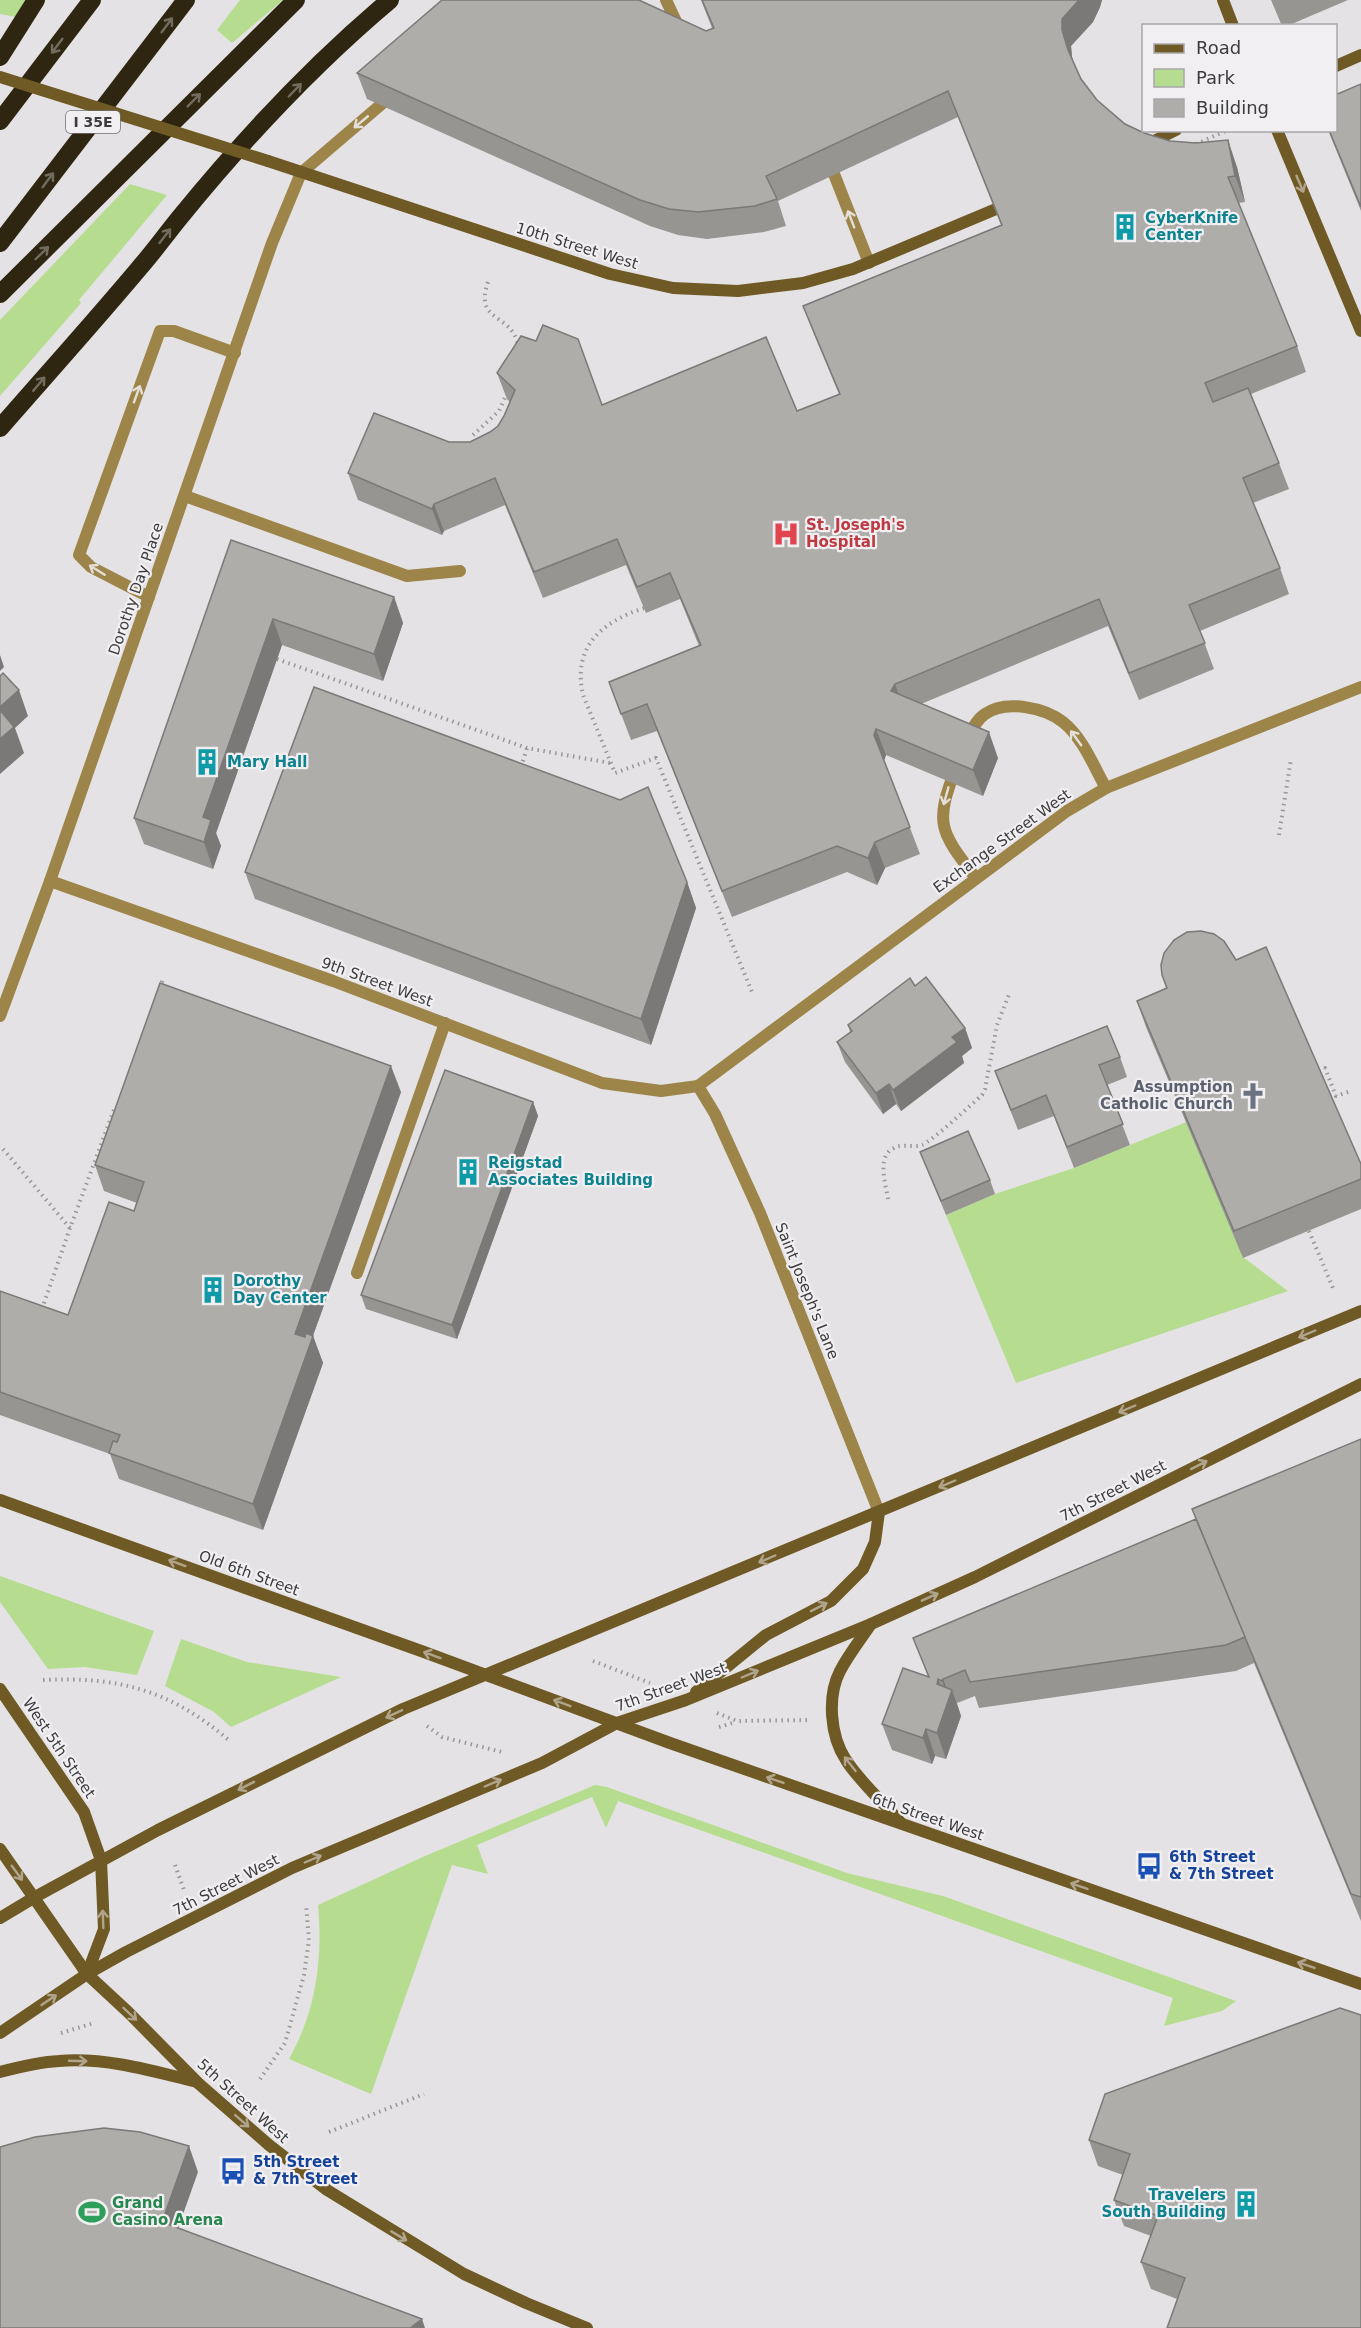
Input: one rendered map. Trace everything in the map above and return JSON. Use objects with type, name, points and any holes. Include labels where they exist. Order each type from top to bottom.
[{"type":"highway","points":[[0,57],[36,0]]},
{"type":"highway","points":[[0,122],[92,0]]},
{"type":"highway","name":"I 35E","points":[[0,243],[186,0]]},
{"type":"highway","points":[[0,294],[296,0]]},
{"type":"highway","points":[[0,428],[141,266],[237,151],[318,66],[390,0]]},
{"type":"main road","points":[[1223,0],[1232,24]]},
{"type":"main road","points":[[1337,65],[1361,55]]},
{"type":"main road","name":"10th Street West","points":[[0,76],[268,161],[609,274],[674,288],[738,291],[803,283],[868,263],[1017,200]]},
{"type":"main road","points":[[1134,150],[1172,132]]},
{"type":"main road","points":[[1278,132],[1361,331]]},
{"type":"main road","points":[[0,1918],[101,1860],[403,1709],[1361,1311]]},
{"type":"main road","name":"7th Street West","points":[[0,2033],[87,1974],[135,1947],[292,1868],[542,1763],[617,1723],[686,1700],[871,1624],[975,1576],[1361,1384]]},
{"type":"main road","name":"Old 6th Street","points":[[0,1500],[487,1675]]},
{"type":"main road","points":[[686,1700],[766,1635],[831,1601],[863,1569],[875,1542],[879,1512]]},
{"type":"main road","points":[[871,1624],[840,1672],[832,1696],[833,1719],[837,1743],[846,1761],[902,1824]]},
{"type":"main road","name":"6th Street West","points":[[487,1675],[902,1824],[1361,1984]]},
{"type":"main road","name":"West 5th Street","points":[[0,1689],[84,1812],[101,1860],[104,1929],[87,1974]]},
{"type":"main road","points":[[0,1849],[87,1974]]},
{"type":"main road","name":"5th Street West","points":[[87,1974],[198,2083],[269,2145],[327,2190],[398,2236],[464,2274],[526,2304],[587,2328]]},
{"type":"main road","points":[[0,2072],[60,2061],[94,2062],[142,2068],[198,2083]]},
{"type":"street","points":[[666,0],[688,45]]},
{"type":"street","points":[[301,173],[398,91]]},
{"type":"street","name":"Dorothy Day Place","points":[[0,1016],[50,880],[272,243],[301,173]]},
{"type":"street","points":[[834,174],[868,263]]},
{"type":"street","points":[[149,597],[91,567],[79,555],[160,331],[174,331],[235,352]]},
{"type":"street","points":[[185,496],[406,576],[460,571]]},
{"type":"street","name":"Exchange Street West","points":[[698,1086],[975,877],[1067,811],[1106,788],[1361,687]]},
{"type":"street","points":[[975,877],[949,843],[944,824],[943,807],[961,755],[973,728],[984,714],[1003,708],[1035,709],[1063,722],[1074,733],[1106,788]]},
{"type":"street","name":"9th Street West","points":[[50,880],[445,1023],[602,1083],[662,1091],[698,1086]]},
{"type":"street","points":[[357,1273],[445,1023]]},
{"type":"street","name":"Saint Joseph's Lane","points":[[698,1086],[715,1114],[760,1212],[879,1512]]},
{"type":"path","points":[[1195,144],[1223,132]]},
{"type":"path","points":[[488,282],[483,297],[485,306],[515,333],[520,353]]},
{"type":"path","points":[[473,435],[499,411],[510,385]]},
{"type":"path","points":[[644,608],[624,615],[598,633],[589,645],[581,670],[580,682],[583,695],[615,773],[656,758],[752,992]]},
{"type":"path","points":[[277,659],[527,748],[611,764]]},
{"type":"path","points":[[518,774],[527,748]]},
{"type":"path","points":[[1279,835],[1291,759]]},
{"type":"path","points":[[159,990],[163,979]]},
{"type":"path","points":[[888,1199],[884,1171],[884,1160],[888,1152],[894,1148],[922,1145],[982,1095],[997,1025],[1010,992]]},
{"type":"path","points":[[1319,1071],[1325,1068],[1336,1096],[1351,1091]]},
{"type":"path","points":[[32,1306],[42,1310],[119,1098]]},
{"type":"path","points":[[3,1149],[70,1228]]},
{"type":"path","points":[[1309,1231],[1334,1288]]},
{"type":"path","points":[[592,1661],[650,1683]]},
{"type":"path","points":[[43,1680],[81,1678],[118,1683],[152,1692],[207,1721],[231,1742]]},
{"type":"path","points":[[716,1713],[737,1721]]},
{"type":"path","points":[[719,1727],[737,1721],[818,1720]]},
{"type":"path","points":[[427,1726],[442,1737],[508,1754]]},
{"type":"path","points":[[175,1865],[184,1890]]},
{"type":"path","points":[[260,2079],[285,2043],[304,1975],[309,1940],[306,1905]]},
{"type":"path","points":[[61,2033],[94,2023]]},
{"type":"path","points":[[56,2025],[61,2033],[60,2040]]},
{"type":"path","points":[[329,2132],[424,2094]]},
{"type":"green space","points":[[0,0],[26,0],[16,17],[0,14]]},
{"type":"green space","points":[[240,0],[283,0],[232,43],[217,30]]},
{"type":"green space","points":[[130,184],[167,195],[79,300],[81,303],[0,396],[0,320]]},
{"type":"green space","points":[[1186,1122],[1243,1257],[1288,1291],[1016,1383],[946,1215],[995,1194],[1074,1168]]},
{"type":"green space","points":[[0,1576],[154,1631],[137,1675],[85,1667],[48,1669],[0,1602]]},
{"type":"green space","points":[[181,1639],[247,1662],[341,1677],[231,1727],[214,1712],[165,1686]]},
{"type":"green space","points":[[595,1785],[607,1787],[847,1873],[943,1896],[1236,2001],[1222,2011],[1164,2026],[1173,1998],[618,1801],[606,1828],[592,1797],[477,1845],[488,1874],[452,1865],[371,2094],[289,2059],[306,2022],[316,1984],[319,1945],[318,1905],[425,1856]]},
{"type":"building","points":[[442,0],[639,0],[706,31],[714,28],[702,0],[1079,0],[1062,19],[1062,30],[1081,79],[1097,100],[1125,124],[1170,141],[1196,143],[1228,140],[1235,176],[1228,177],[1297,346],[1205,383],[1213,402],[1248,388],[1279,463],[1243,478],[1280,568],[1189,605],[1205,643],[1129,673],[1099,599],[895,684],[891,691],[989,732],[973,770],[876,729],[874,735],[910,827],[875,842],[868,858],[837,846],[722,891],[647,704],[621,714],[609,682],[701,645],[670,573],[637,587],[617,539],[534,572],[495,478],[434,504],[432,509],[348,473],[374,413],[449,442],[470,442],[498,426],[515,390],[497,373],[521,336],[536,341],[543,325],[578,339],[602,405],[766,337],[797,411],[840,394],[803,306],[1002,225],[948,91],[766,176],[777,199],[755,206],[698,212],[669,209],[640,200],[357,73]]},
{"type":"building","points":[[1361,84],[1361,207],[1330,132],[1337,132],[1337,94]]},
{"type":"building","name":"Mary Hall","points":[[231,540],[394,597],[374,654],[273,619],[203,817],[211,820],[204,842],[134,818]]},
{"type":"building","points":[[3,673],[19,690],[0,707],[0,676]]},
{"type":"building","points":[[314,687],[620,800],[648,787],[687,882],[641,1019],[245,872]]},
{"type":"building","points":[[0,710],[14,727],[0,739]]},
{"type":"building","name":"Assumption Catholic Church","points":[[1201,931],[1214,934],[1224,941],[1236,960],[1266,947],[1361,1164],[1361,1179],[1234,1231],[1137,1001],[1167,988],[1161,965],[1164,953],[1174,940],[1187,932]]},
{"type":"building","points":[[926,977],[965,1028],[952,1037],[957,1042],[893,1090],[889,1084],[876,1093],[837,1042],[852,1031],[848,1025],[910,978],[915,986]]},
{"type":"building","name":"Dorothy Day Center","points":[[160,983],[391,1066],[295,1334],[305,1337],[306,1333],[313,1336],[253,1504],[109,1453],[113,1441],[117,1442],[120,1435],[0,1392],[0,1291],[68,1315],[109,1202],[134,1211],[144,1182],[95,1165]]},
{"type":"building","points":[[1107,1026],[1120,1057],[1099,1065],[1123,1124],[1067,1147],[1046,1095],[1011,1110],[995,1071]]},
{"type":"building","name":"Reigstad Associates Building","points":[[445,1070],[533,1102],[452,1325],[361,1295]]},
{"type":"building","points":[[968,1131],[990,1180],[941,1201],[920,1152]]},
{"type":"building","points":[[1361,1439],[1361,1897],[1351,1894],[1192,1509]]},
{"type":"building","points":[[1196,1519],[1245,1637],[1226,1645],[970,1682],[965,1670],[942,1681],[938,1679],[937,1684],[952,1690],[937,1733],[926,1729],[923,1738],[882,1724],[903,1668],[929,1677],[913,1638]]},
{"type":"building","name":"Travelers South Building","points":[[1340,2008],[1361,2015],[1361,2328],[1167,2328],[1185,2278],[1141,2262],[1158,2216],[1114,2200],[1130,2154],[1089,2140],[1105,2094]]},
{"type":"building","name":"Grand Casino Arena","points":[[104,2128],[140,2132],[189,2146],[162,2222],[422,2319],[410,2328],[0,2328],[0,2147],[35,2137]]},
{"type":"place","name":"CyberKnife Center","points":[[1125,227]]},
{"type":"place","name":"St. Joseph's Hospital","points":[[786,534]]},
{"type":"place","name":"Mary Hall","points":[[207,762]]},
{"type":"place","name":"Assumption Catholic Church","points":[[1253,1096]]},
{"type":"place","name":"Reigstad Associates Building","points":[[468,1172]]},
{"type":"place","name":"Dorothy Day Center","points":[[213,1290]]},
{"type":"place","name":"6th Street & 7th Street","points":[[1149,1866]]},
{"type":"place","name":"5th Street & 7th Street","points":[[233,2171]]},
{"type":"place","name":"Travelers South Building","points":[[1246,2204]]},
{"type":"place","name":"Grand Casino Arena","points":[[92,2212]]}]
